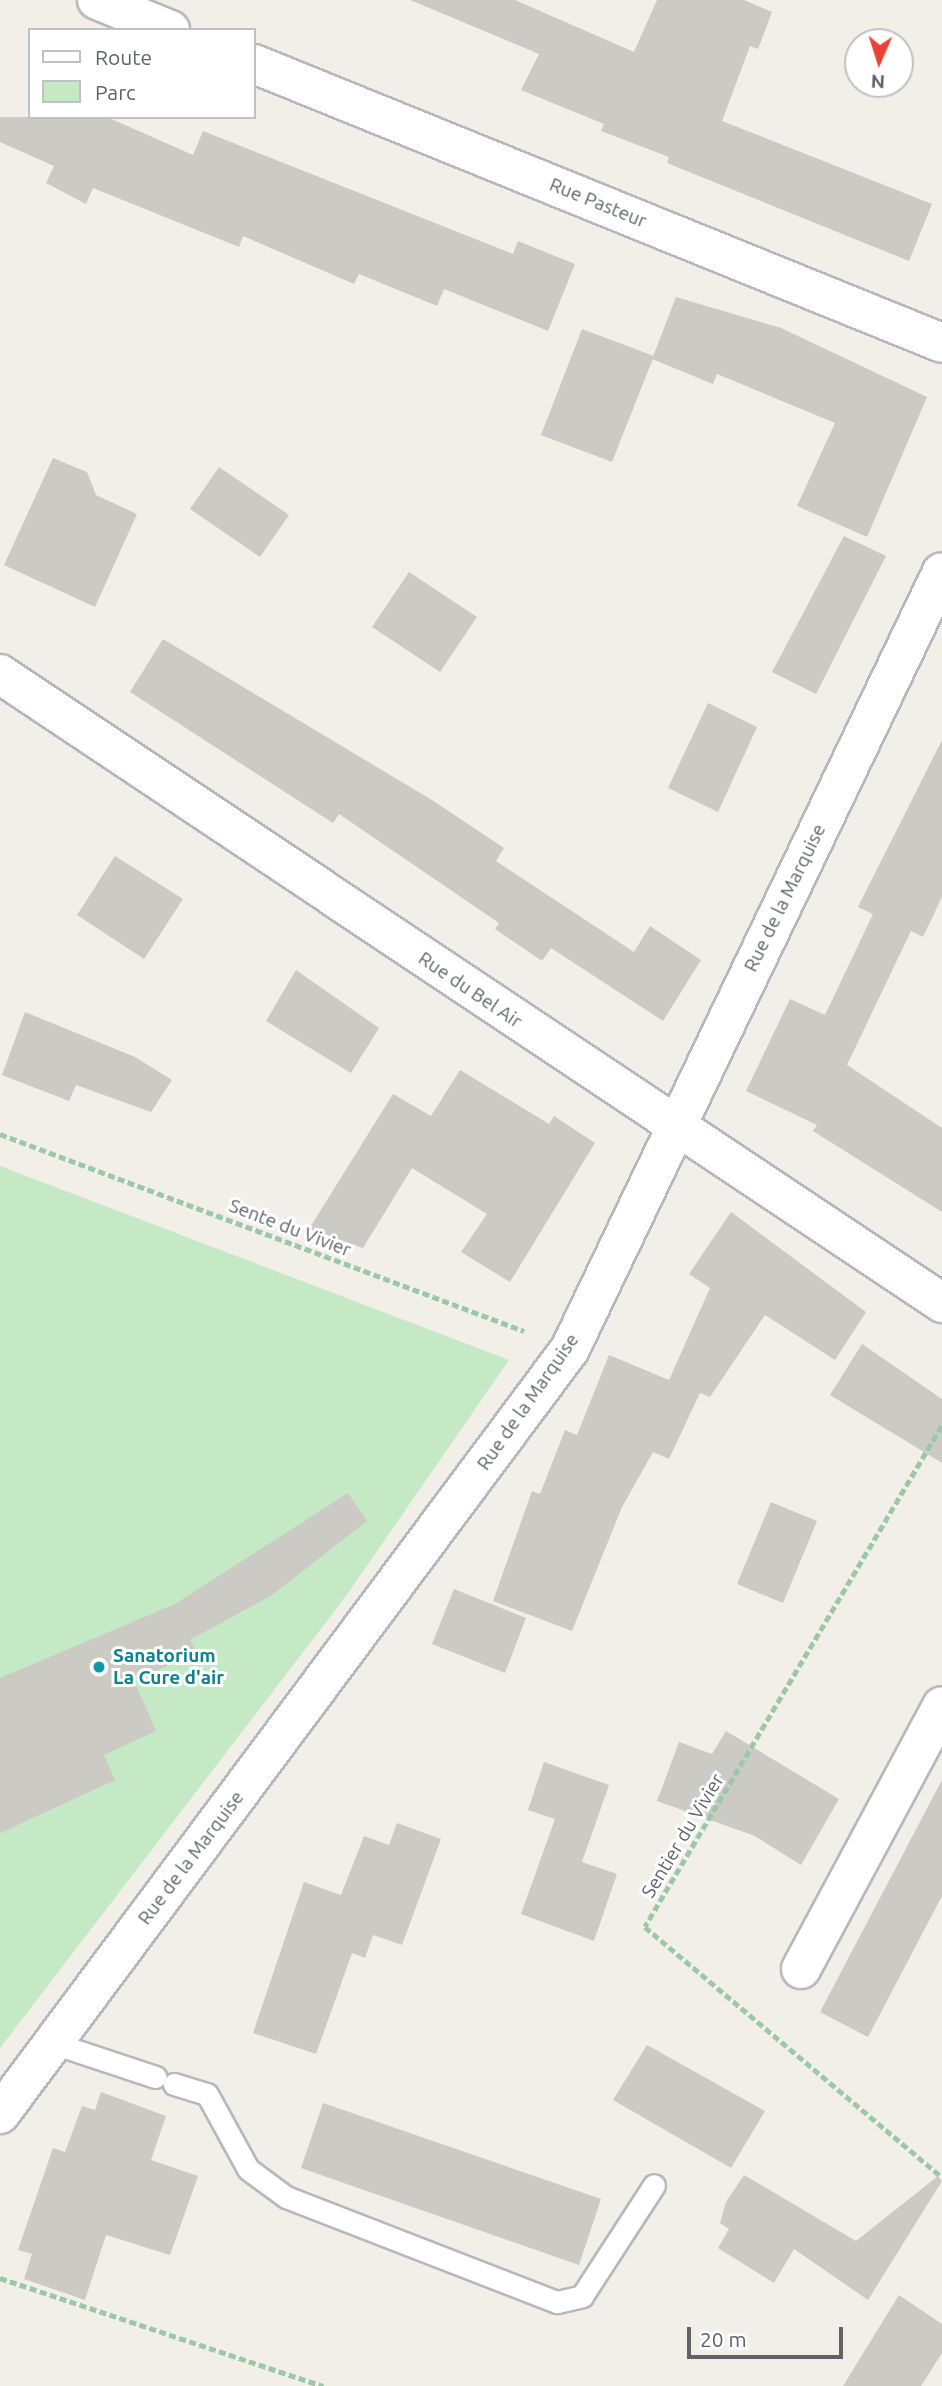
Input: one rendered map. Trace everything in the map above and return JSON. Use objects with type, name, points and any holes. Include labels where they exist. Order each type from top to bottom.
[{"type":"street","points":[[97,0],[165,28]]},
{"type":"street","name":"Rue Pasteur","points":[[256,65],[942,343]]},
{"type":"street","name":"Rue de la Marquise","points":[[0,2114],[570,1349],[942,572]]},
{"type":"street","name":"Rue du Bel Air","points":[[0,674],[942,1303]]},
{"type":"street","points":[[801,1969],[942,1706]]},
{"type":"lane","points":[[53,2043],[207,2094],[248,2169],[286,2197],[557,2302],[582,2296],[654,2185]]},
{"type":"path","name":"Sente du Vivier","points":[[0,1134],[570,1349]]},
{"type":"path","name":"Sentier du Vivier","points":[[942,1426],[645,1927],[942,2177]]},
{"type":"path","points":[[0,2278],[323,2386]]},
{"type":"green space","points":[[0,1166],[509,1360],[346,1596],[0,2048]]},
{"type":"building","points":[[410,0],[515,0],[634,52],[657,0],[744,0],[772,12],[758,49],[750,46],[722,121],[932,204],[909,261],[667,163],[669,157],[601,131],[604,124],[521,90],[539,54]]},
{"type":"building","points":[[0,117],[112,119],[193,155],[203,131],[513,254],[518,241],[575,264],[548,331],[444,289],[437,306],[359,274],[354,284],[243,236],[239,247],[93,188],[86,204],[46,183],[54,166],[0,142]]},
{"type":"building","points":[[676,297],[781,328],[927,397],[867,537],[797,506],[835,423],[717,374],[713,384],[652,359]]},
{"type":"building","points":[[582,329],[654,356],[612,462],[541,435]]},
{"type":"building","points":[[53,458],[87,472],[96,495],[137,514],[95,607],[4,565]]},
{"type":"building","points":[[219,467],[289,515],[260,557],[190,509]]},
{"type":"building","points":[[844,536],[886,556],[816,694],[772,672]]},
{"type":"building","points":[[409,572],[477,617],[440,672],[372,627]]},
{"type":"building","points":[[163,639],[432,800],[504,848],[496,861],[634,952],[650,926],[701,960],[663,1021],[551,948],[542,961],[495,929],[499,923],[339,814],[333,823],[130,692]]},
{"type":"building","points":[[708,703],[757,727],[718,812],[668,788]]},
{"type":"building","points":[[942,740],[942,897],[923,937],[911,931],[847,1065],[942,1128],[942,1212],[813,1131],[817,1125],[746,1091],[790,999],[825,1015],[873,914],[858,907]]},
{"type":"building","points":[[115,856],[183,899],[144,959],[77,915]]},
{"type":"building","points":[[296,970],[379,1028],[351,1073],[266,1021]]},
{"type":"building","points":[[25,1012],[135,1057],[172,1080],[151,1112],[76,1085],[69,1101],[2,1075]]},
{"type":"building","points":[[460,1070],[549,1124],[554,1116],[595,1143],[510,1282],[461,1252],[487,1214],[412,1168],[363,1248],[309,1229],[393,1094],[431,1116]]},
{"type":"building","points":[[731,1212],[866,1312],[835,1360],[765,1315],[710,1397],[700,1393],[669,1459],[653,1452],[622,1507],[572,1631],[493,1601],[532,1491],[540,1494],[565,1430],[577,1435],[609,1355],[669,1380],[710,1288],[689,1274]]},
{"type":"building","points":[[862,1344],[942,1399],[942,1463],[830,1395]]},
{"type":"building","name":"Sanatorium La Cure d'air","points":[[348,1493],[367,1521],[272,1595],[190,1640],[197,1652],[134,1681],[156,1731],[104,1755],[115,1780],[0,1833],[0,1678],[175,1604]]},
{"type":"building","points":[[771,1502],[817,1521],[783,1603],[737,1584]]},
{"type":"building","points":[[454,1589],[526,1618],[505,1673],[432,1644]]},
{"type":"building","points":[[726,1731],[839,1799],[801,1865],[755,1836],[657,1801],[679,1742],[712,1754]]},
{"type":"building","points":[[544,1762],[609,1785],[582,1862],[617,1874],[594,1941],[521,1914],[555,1819],[528,1810]]},
{"type":"building","points":[[942,1780],[942,1896],[868,2037],[820,2012]]},
{"type":"building","points":[[397,1823],[441,1839],[402,1945],[373,1935],[365,1958],[352,1953],[316,2054],[253,2033],[304,1882],[341,1895],[364,1836],[389,1845]]},
{"type":"building","points":[[647,2045],[765,2111],[731,2168],[613,2100]]},
{"type":"building","points":[[101,2092],[166,2116],[151,2160],[198,2176],[170,2255],[106,2235],[85,2300],[24,2279],[32,2254],[18,2250],[53,2148],[65,2152],[82,2106],[95,2110]]},
{"type":"building","points":[[323,2103],[601,2199],[579,2265],[301,2168]]},
{"type":"building","points":[[744,2175],[856,2241],[938,2176],[942,2181],[868,2300],[794,2249],[774,2283],[718,2248],[729,2229],[720,2223],[726,2202]]},
{"type":"building","points":[[899,2295],[942,2324],[942,2353],[921,2386],[843,2386]]},
{"type":"place","name":"Sanatorium La Cure d'air","points":[[99,1667]]}]
